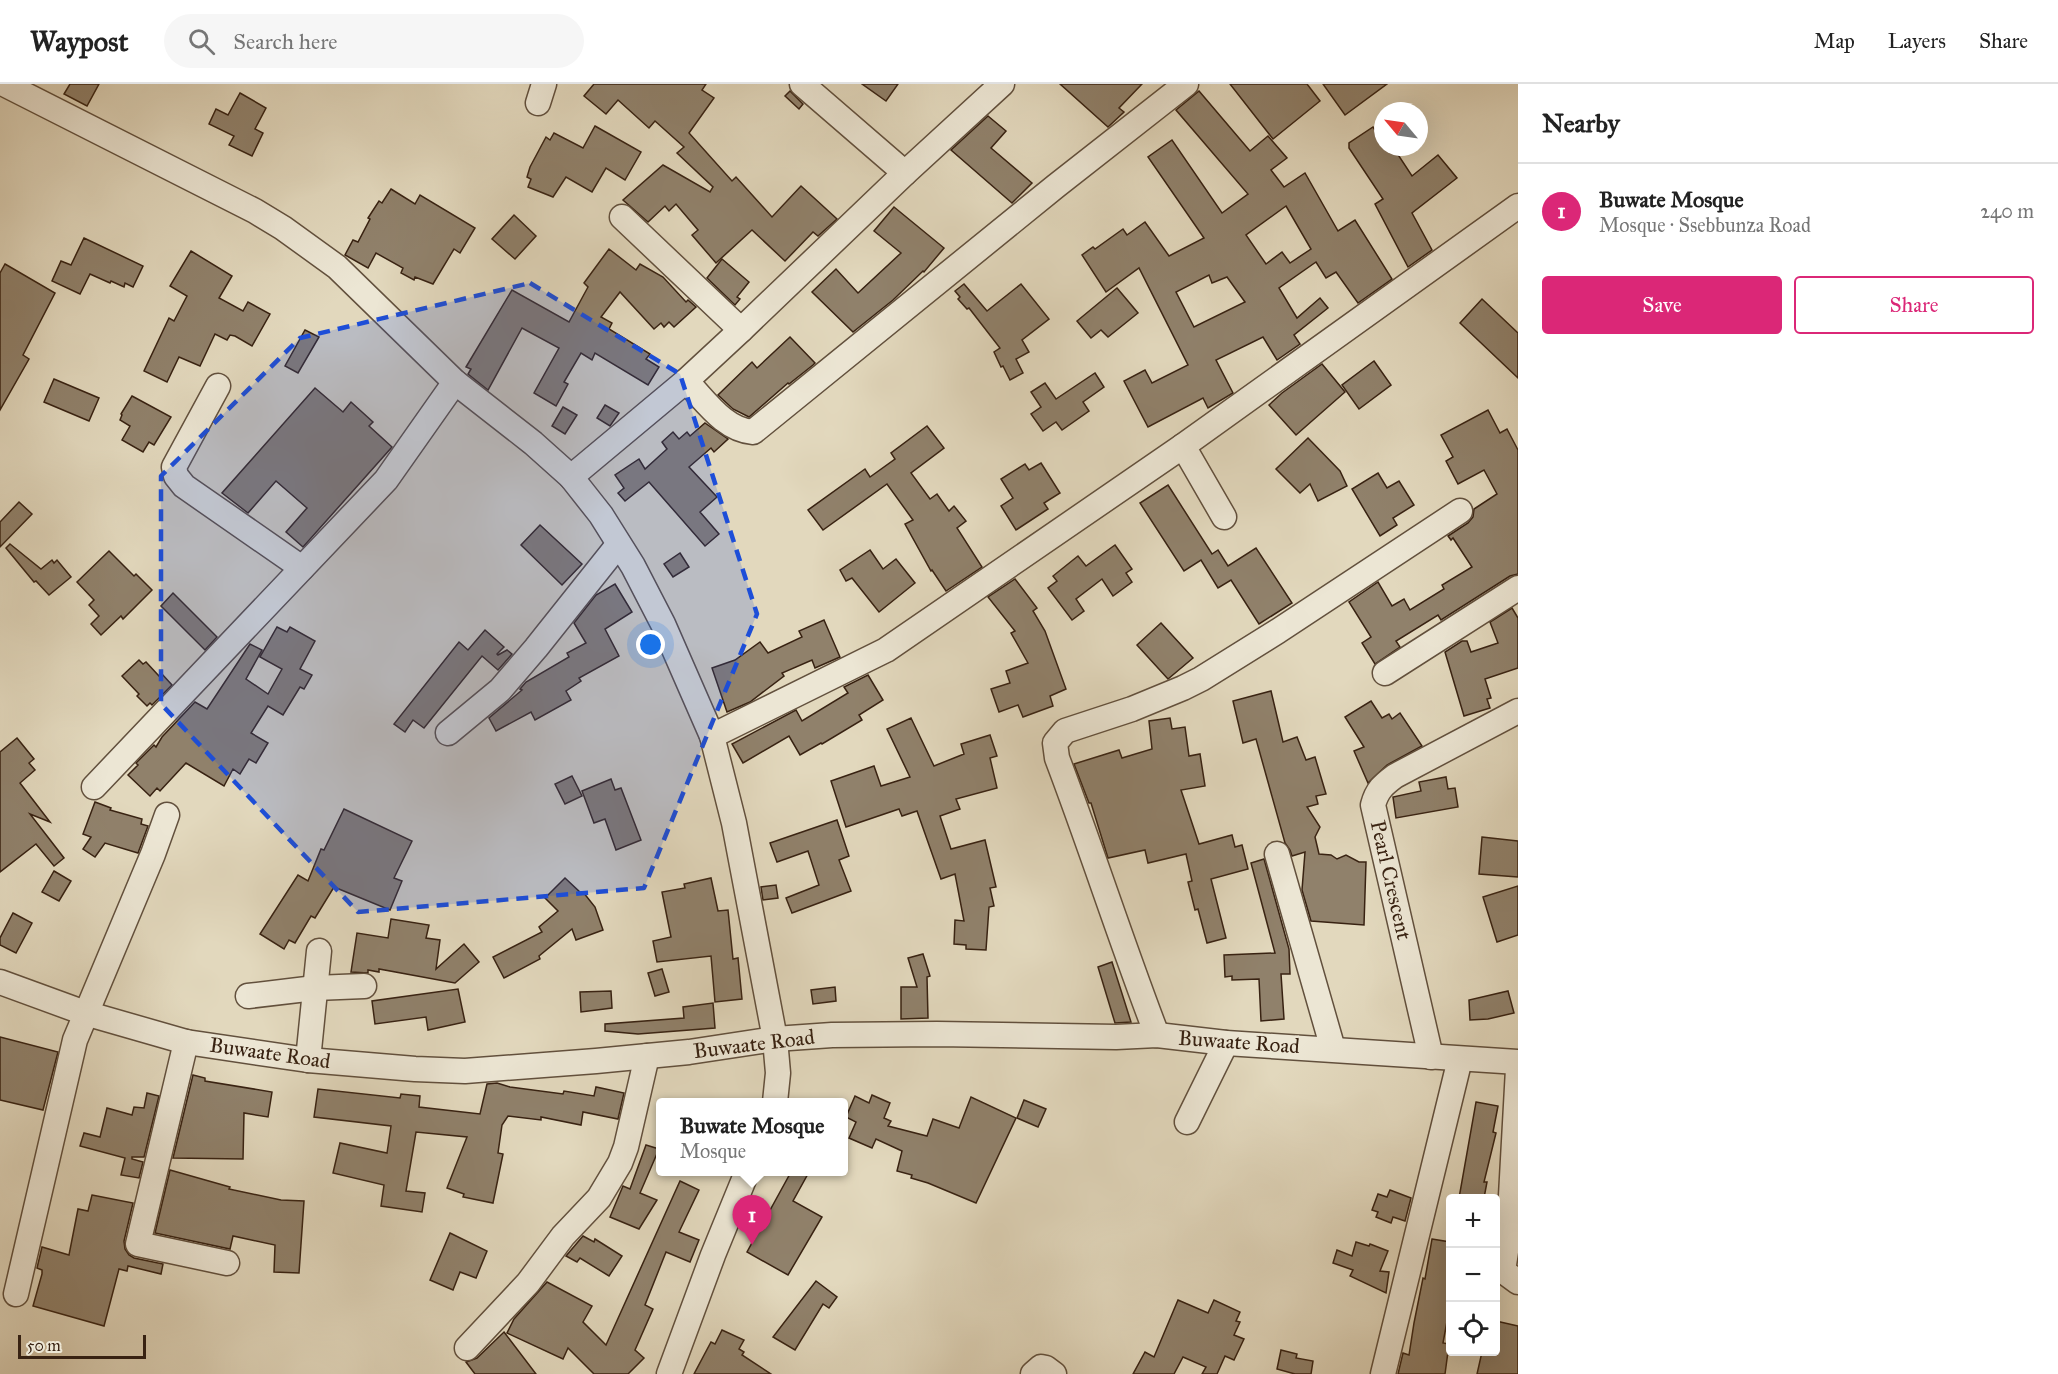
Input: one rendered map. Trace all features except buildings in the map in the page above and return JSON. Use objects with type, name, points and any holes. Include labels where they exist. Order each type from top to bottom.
[{"type":"street","points":[[4,84],[255,211],[283,228],[337,267],[455,382],[533,443],[571,477],[601,515],[633,566],[663,624],[712,736],[734,823],[775,1039],[778,1073],[775,1098]]},
{"type":"street","points":[[801,84],[905,173]]},
{"type":"street","points":[[571,477],[686,381],[1002,84]]},
{"type":"street","points":[[686,381],[722,419],[735,429],[753,432],[1056,186],[1186,84]]},
{"type":"street","points":[[712,736],[886,650],[1183,446],[1518,206]]},
{"type":"street","points":[[622,216],[741,330]]},
{"type":"street","points":[[94,787],[386,480],[455,382]]},
{"type":"street","points":[[218,386],[174,467],[176,476],[184,486],[302,568]]},
{"type":"street","points":[[1183,446],[1224,517]]},
{"type":"street","points":[[1157,1035],[1126,955],[1091,847],[1058,758],[1055,743],[1065,731],[1132,709],[1201,678],[1278,631],[1460,511]]},
{"type":"street","points":[[448,733],[500,690],[618,545]]},
{"type":"street","points":[[1385,673],[1518,588]]},
{"type":"street","name":"Pearl Crescent","points":[[1431,1057],[1374,805],[1376,794],[1381,786],[1395,776],[1518,711]]},
{"type":"street","points":[[16,1294],[75,1040],[153,854],[167,815]]},
{"type":"street","points":[[1277,854],[1333,1049]]},
{"type":"street","points":[[308,1060],[319,951]]},
{"type":"street","name":"Buwaate Road","points":[[0,982],[85,1013],[186,1042],[308,1060],[415,1069],[465,1071],[689,1052],[775,1039],[832,1035],[937,1034],[1116,1037],[1157,1035],[1226,1043],[1518,1062]]},
{"type":"street","points":[[248,996],[315,988],[364,986]]},
{"type":"street","points":[[186,1042],[138,1244],[227,1263]]},
{"type":"street","points":[[1186,1122],[1226,1043]]},
{"type":"street","points":[[467,1348],[528,1283],[563,1236],[599,1198],[627,1147],[647,1056]]},
{"type":"street","points":[[1383,1374],[1460,1059]]},
{"type":"street","points":[[1518,1069],[1509,1232],[1503,1271],[1518,1282]]},
{"type":"street","points":[[672,1372],[713,1255],[745,1176]]},
{"type":"street","points":[[1033,1374],[1041,1367],[1054,1374]]},
{"type":"highlighted area","points":[[530,283],[680,374],[757,614],[644,888],[358,912],[161,704],[161,476],[300,338]]},
{"type":"place","name":"Buwate Mosque","points":[[752,1245]]}]
